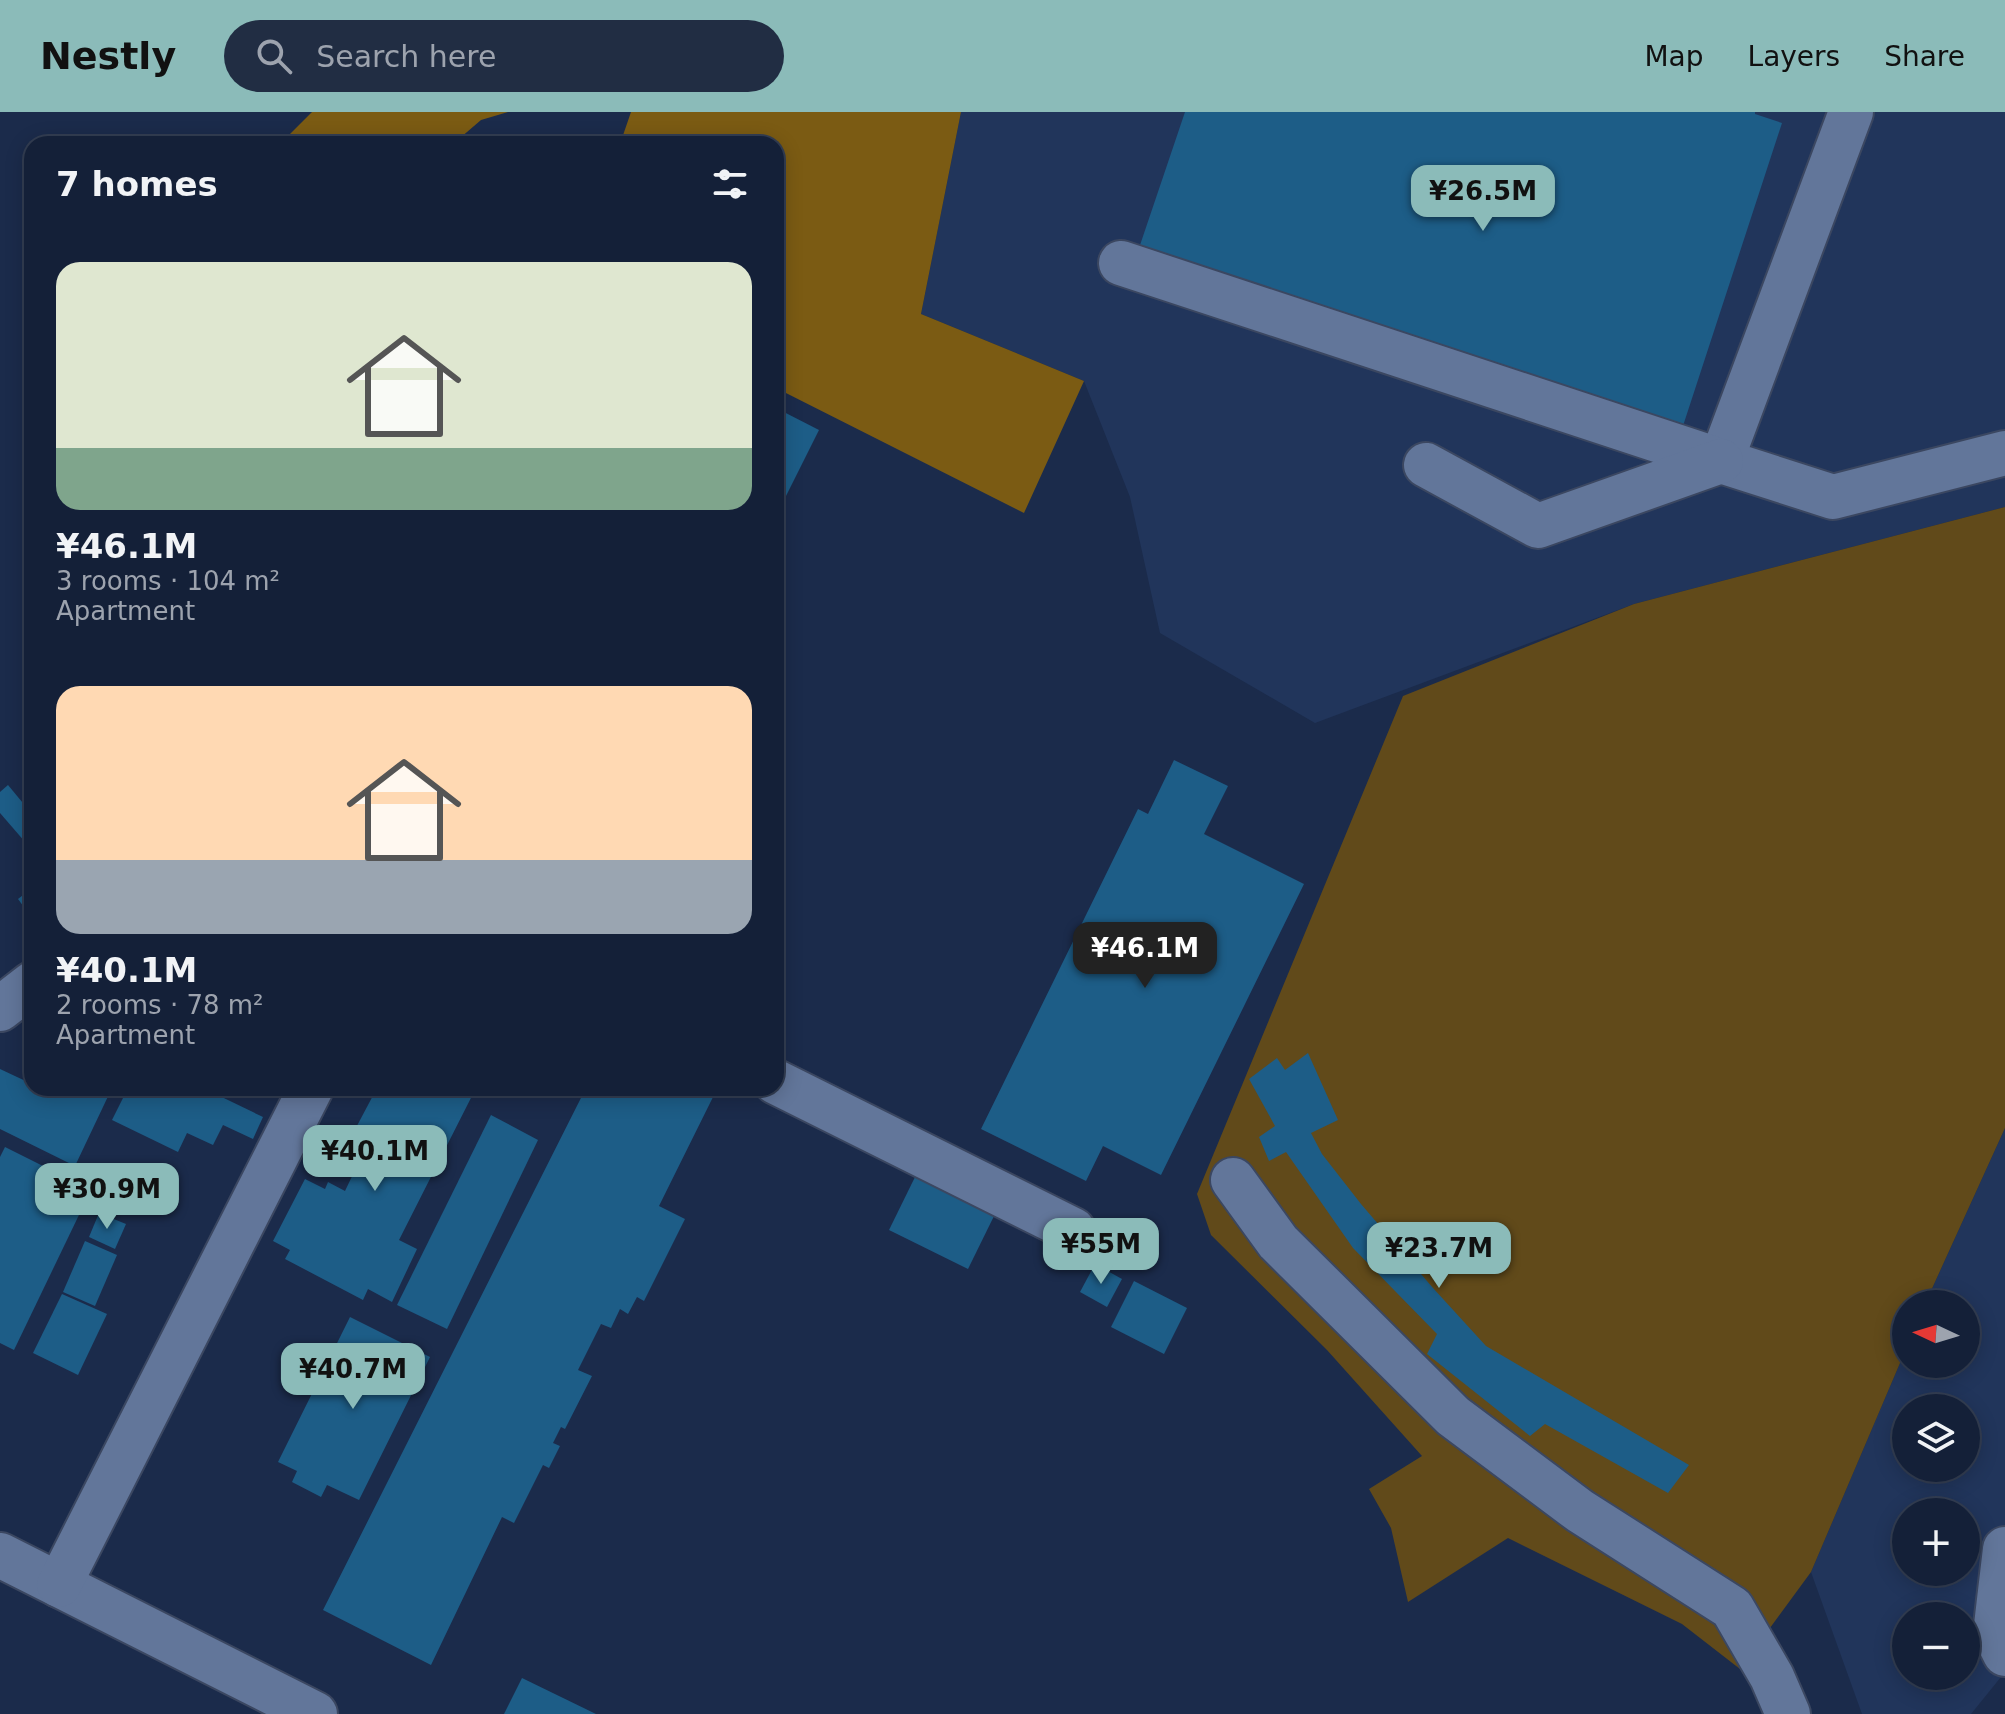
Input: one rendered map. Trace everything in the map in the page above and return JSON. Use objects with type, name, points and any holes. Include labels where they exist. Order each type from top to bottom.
[{"type":"street","points":[[1721,461],[1851,112]]},
{"type":"street","points":[[1121,263],[1833,497],[2005,453]]},
{"type":"street","points":[[1426,465],[1538,526],[1721,461]]},
{"type":"street","points":[[0,1009],[24,990]]},
{"type":"street","points":[[784,1086],[1073,1230]]},
{"type":"street","points":[[59,1585],[307,1096]]},
{"type":"street","points":[[1233,1180],[1278,1242],[1453,1416],[1580,1511],[1732,1608],[1772,1677],[1788,1714]]},
{"type":"street","points":[[2005,1549],[1995,1634],[2005,1654]]},
{"type":"street","points":[[0,1555],[315,1714]]},
{"type":"shaded area","points":[[312,112],[508,112],[481,120],[462,136],[288,136]]},
{"type":"shaded area","points":[[631,112],[961,112],[921,314],[1084,381],[1024,513],[784,392],[784,136],[623,136]]},
{"type":"shaded area","points":[[961,112],[2005,112],[2005,507],[1634,604],[1315,723],[1160,633],[1130,497],[1084,381],[921,314]]},
{"type":"shaded area","points":[[2005,507],[2005,1128],[1931,1290],[1892,1290],[1894,1378],[1811,1572],[1740,1669],[1682,1624],[1508,1538],[1408,1602],[1391,1528],[1369,1489],[1422,1456],[1327,1350],[1211,1235],[1197,1194],[1403,696],[1634,604]]},
{"type":"shaded area","points":[[2005,1128],[2005,1672],[1971,1714],[1862,1714],[1811,1572],[1894,1378],[1980,1378],[1980,1290],[1931,1290]]},
{"type":"building","points":[[1185,112],[1755,112],[1782,123],[1681,432],[1137,254]]},
{"type":"building","points":[[784,412],[819,430],[784,500]]},
{"type":"building","points":[[1174,760],[1228,786],[1204,834],[1304,884],[1161,1175],[1103,1146],[1086,1181],[981,1129],[1138,809],[1148,814]]},
{"type":"building","points":[[8,785],[24,804],[24,841],[0,813],[0,792]]},
{"type":"building","points":[[1308,1053],[1338,1120],[1311,1133],[1322,1154],[1361,1204],[1486,1346],[1689,1465],[1668,1493],[1545,1424],[1530,1436],[1427,1354],[1437,1334],[1353,1248],[1286,1152],[1269,1161],[1259,1137],[1275,1126],[1249,1079],[1277,1058],[1285,1070]]},
{"type":"building","points":[[0,1069],[24,1080],[24,1096],[108,1096],[75,1166],[0,1129]]},
{"type":"building","points":[[124,1096],[220,1096],[263,1117],[253,1139],[223,1125],[213,1145],[187,1133],[178,1152],[112,1120]]},
{"type":"building","points":[[373,1096],[472,1096],[399,1240],[417,1249],[392,1302],[368,1289],[363,1300],[285,1259],[290,1250],[273,1241],[305,1179],[325,1189],[328,1182],[345,1191],[366,1147],[350,1139]]},
{"type":"building","points":[[582,1096],[714,1096],[659,1206],[685,1219],[644,1301],[637,1297],[628,1314],[620,1309],[611,1328],[601,1324],[578,1370],[592,1376],[565,1429],[561,1427],[553,1443],[560,1446],[549,1468],[543,1465],[514,1523],[502,1517],[431,1665],[323,1610]]},
{"type":"building","points":[[491,1115],[538,1140],[447,1329],[397,1305]]},
{"type":"building","points":[[5,1147],[91,1190],[14,1350],[0,1343],[0,1157]]},
{"type":"building","points":[[916,1175],[995,1214],[968,1269],[889,1230]]},
{"type":"building","points":[[99,1213],[126,1224],[115,1249],[89,1237]]},
{"type":"building","points":[[85,1241],[117,1255],[95,1306],[63,1292]]},
{"type":"building","points":[[1095,1264],[1122,1279],[1107,1307],[1080,1292]]},
{"type":"building","points":[[1134,1281],[1187,1308],[1164,1354],[1111,1327]]},
{"type":"building","points":[[62,1294],[107,1314],[78,1375],[33,1353]]},
{"type":"building","points":[[350,1317],[430,1357],[359,1500],[327,1485],[321,1497],[292,1482],[297,1471],[278,1462]]},
{"type":"building","points":[[522,1678],[596,1714],[504,1714]]}]
